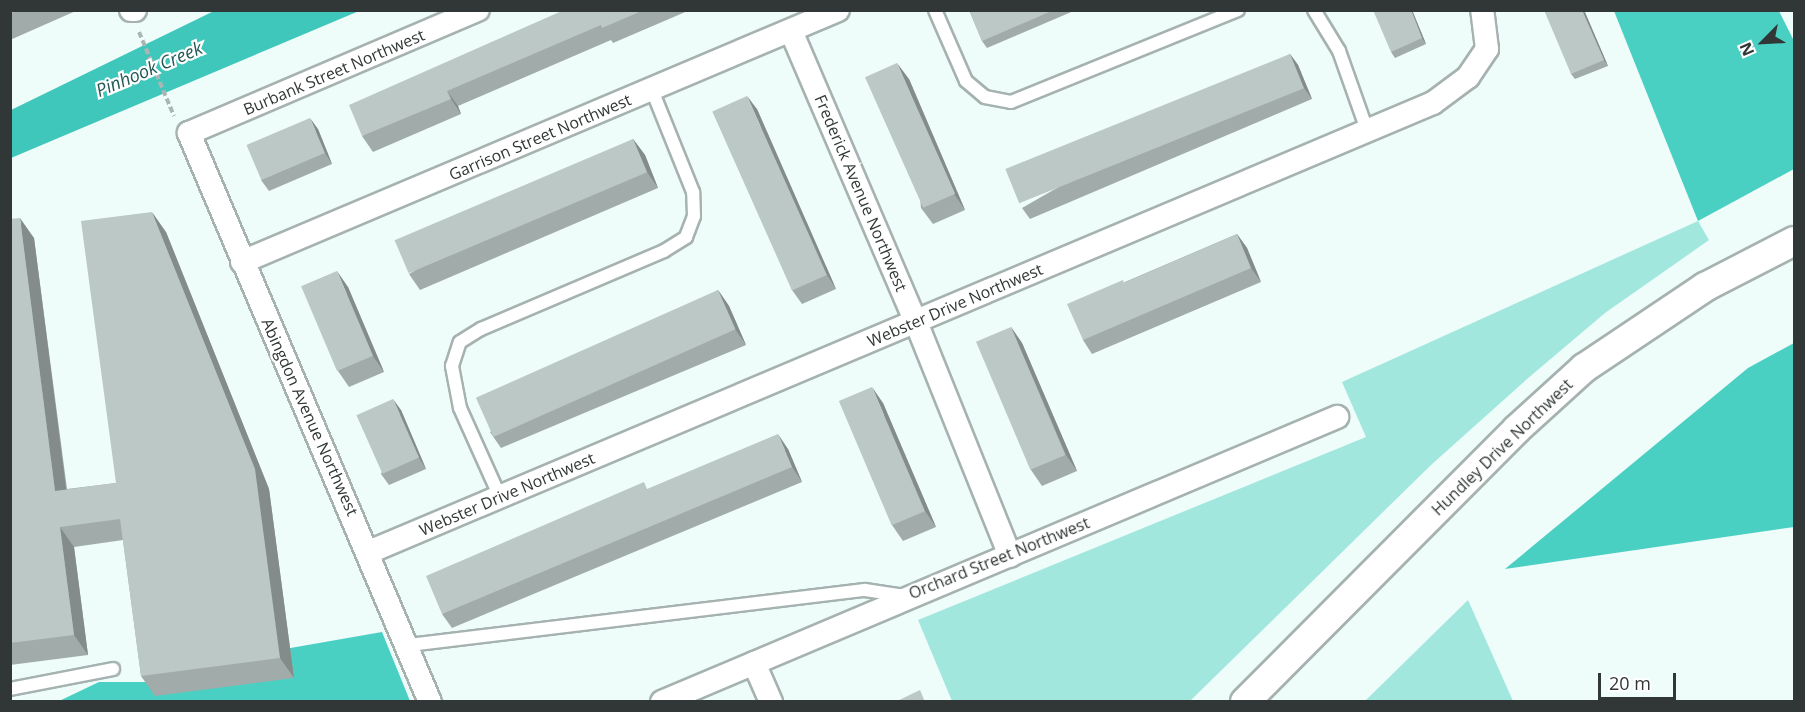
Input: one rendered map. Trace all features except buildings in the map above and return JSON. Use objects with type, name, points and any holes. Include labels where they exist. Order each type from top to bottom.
[{"type":"street","name":"Burbank Street Northwest","points":[[189,133],[478,10]]},
{"type":"street","name":"Garrison Street Northwest","points":[[243,262],[838,10]]},
{"type":"street","name":"Webster Drive Northwest","points":[[369,552],[1433,103],[1468,77],[1487,49],[1482,10]]},
{"type":"street","name":"Frederick Avenue Northwest","points":[[791,30],[916,322],[1010,556]]},
{"type":"street","name":"Abingdon Avenue Northwest","points":[[189,133],[409,645],[430,702]]},
{"type":"street","name":"Hundley Drive Northwest","points":[[1245,702],[1517,429],[1584,368],[1642,325],[1705,287],[1794,241]]},
{"type":"street","name":"Orchard Street Northwest","points":[[662,702],[906,596],[1010,556],[1337,417]]},
{"type":"street","points":[[754,663],[771,702]]},
{"type":"lane","points":[[935,10],[966,81],[985,97],[1011,102],[1238,10]]},
{"type":"lane","points":[[1314,10],[1339,51],[1367,130]]},
{"type":"lane","points":[[500,497],[460,408],[452,366],[460,342],[481,328],[664,251],[686,237],[694,216],[693,192],[652,90]]},
{"type":"lane","points":[[409,645],[865,590],[906,596]]},
{"type":"lane","points":[[10,689],[113,669]]},
{"type":"path","points":[[134,16],[168,101]]},
{"type":"shaded area","points":[[1614,11],[1779,11],[1794,41],[1794,169],[1698,221]]},
{"type":"shaded area","points":[[1698,221],[1709,240],[1605,313],[1527,379],[1431,465],[1190,701],[952,701],[918,620],[1366,437],[1342,382]]},
{"type":"shaded area","points":[[1794,343],[1794,527],[1505,569],[1748,368]]},
{"type":"shaded area","points":[[1468,600],[1513,701],[1365,701]]},
{"type":"shaded area","points":[[382,632],[410,701],[57,702],[99,682],[194,682],[279,650]]},
{"type":"water","name":"Pinhook Creek","points":[[216,10],[359,11],[11,158],[11,110]]}]
